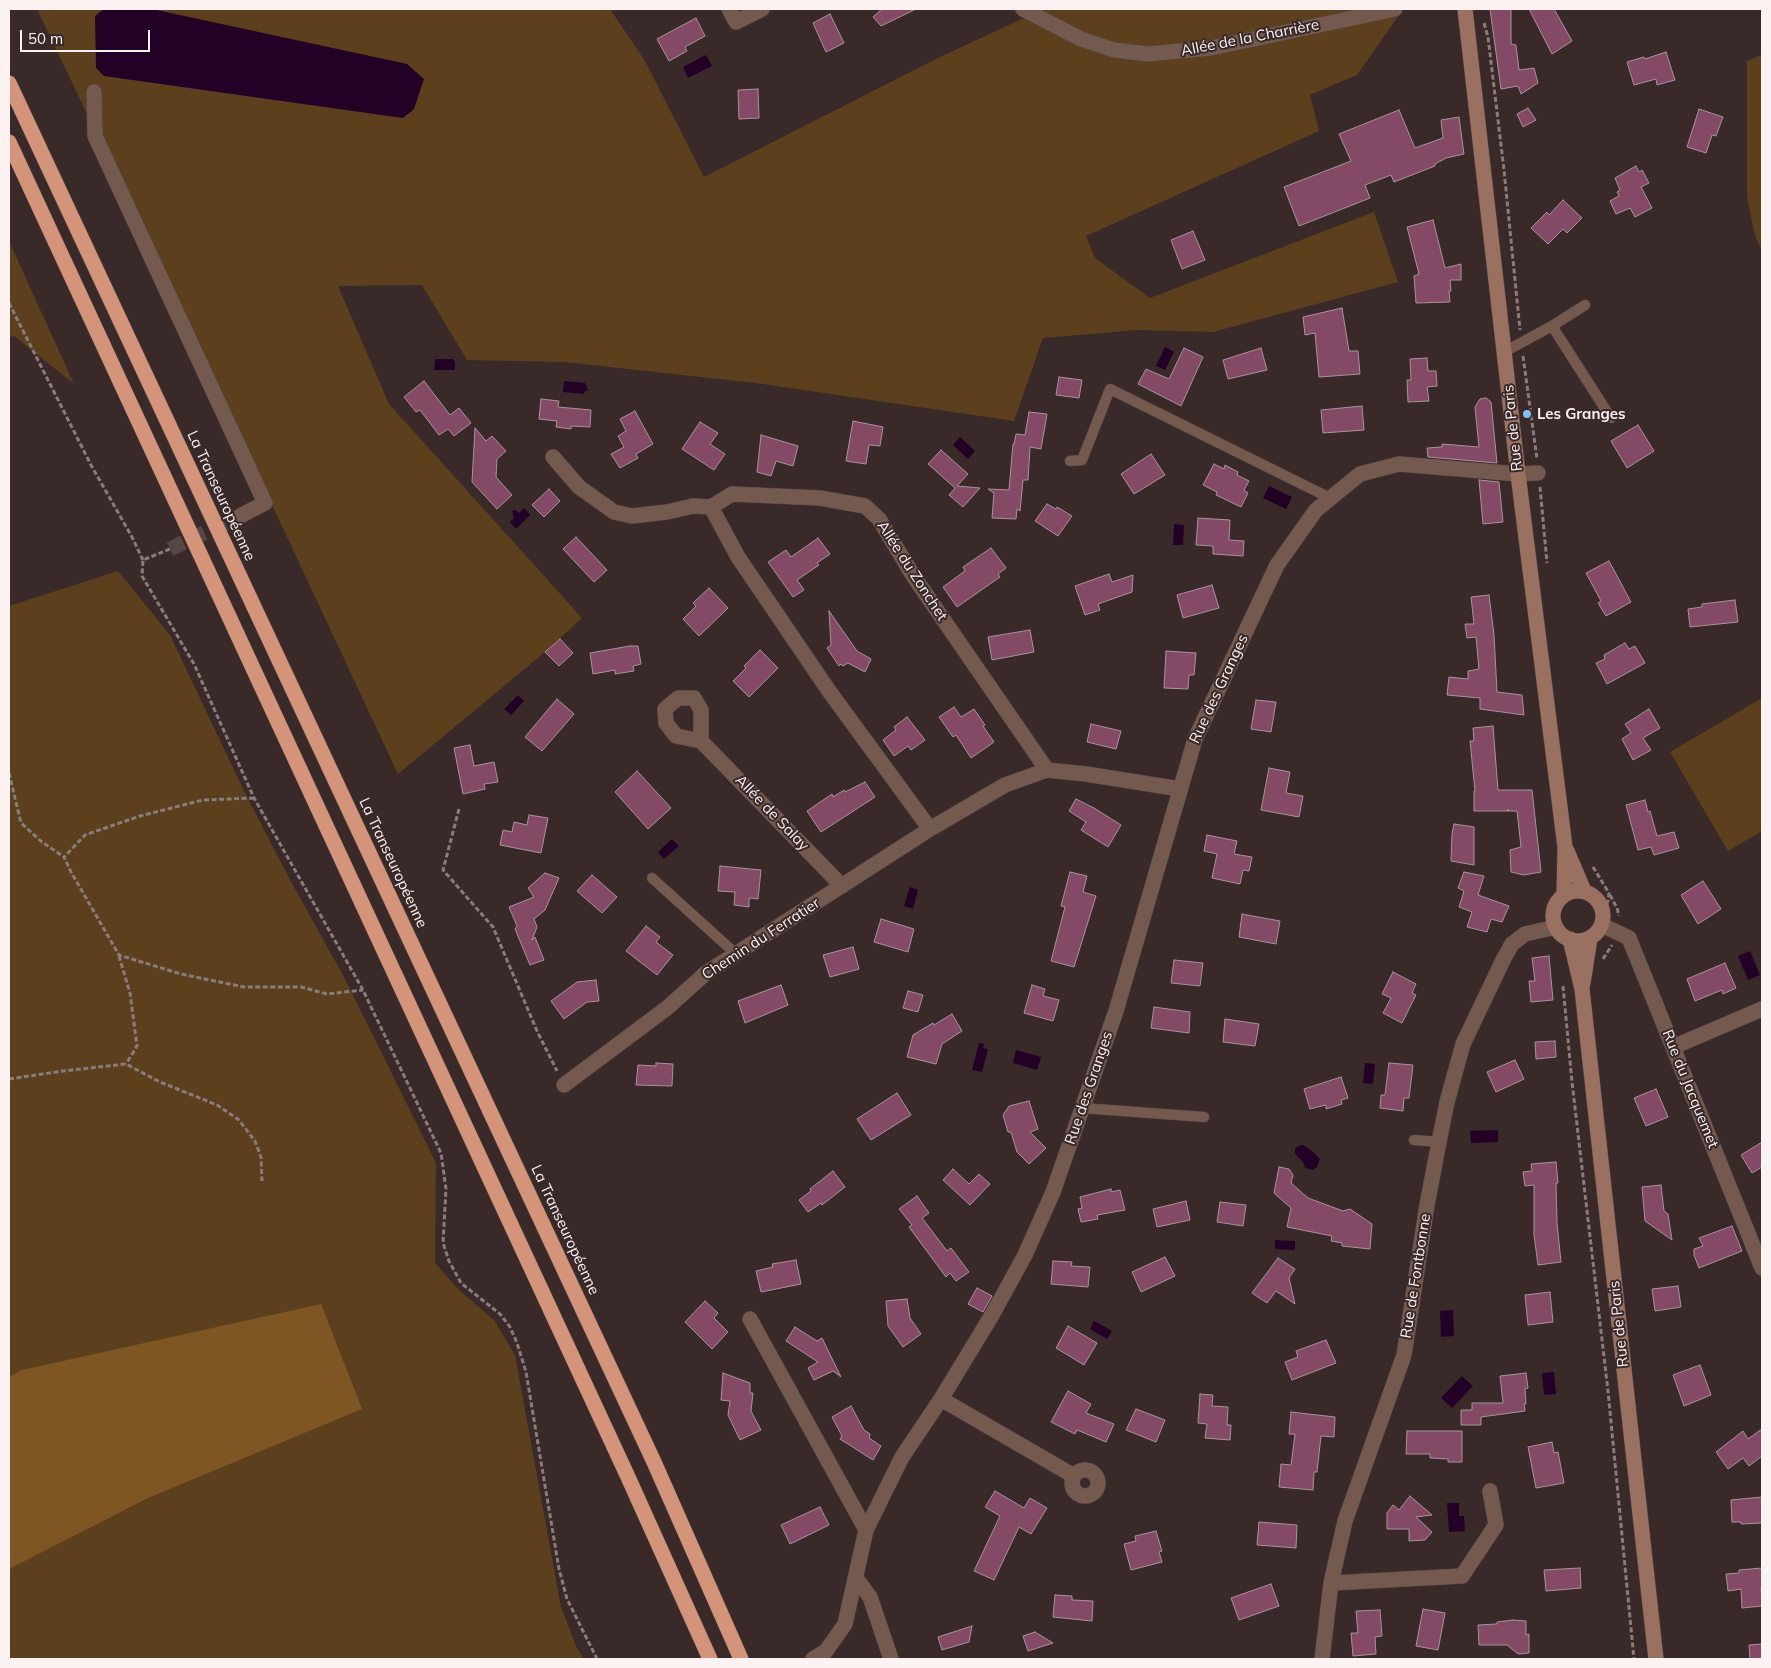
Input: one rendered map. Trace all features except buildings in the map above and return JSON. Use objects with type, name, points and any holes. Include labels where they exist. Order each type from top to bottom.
[{"type":"highway","name":"La Transeuropéenne","points":[[9,83],[650,1453],[741,1659]]},
{"type":"highway","points":[[9,142],[624,1468],[710,1659]]},
{"type":"main road","name":"Rue de Paris","points":[[1465,9],[1518,474],[1565,848],[1564,895]]},
{"type":"main road","name":"Rue de Paris","points":[[1565,848],[1584,891]]},
{"type":"main road","points":[[1576,891],[1584,891],[1595,897],[1599,902],[1603,910],[1602,925],[1590,938],[1583,940],[1570,939],[1563,936],[1556,927],[1553,914],[1555,906],[1564,895],[1576,891]]},
{"type":"main road","name":"Rue de Paris","points":[[1582,989],[1590,938]]},
{"type":"main road","name":"Rue de Paris","points":[[1570,939],[1582,989],[1656,1659]]},
{"type":"street","points":[[729,9],[736,22],[762,9]]},
{"type":"street","name":"Allée de la Charrière","points":[[1023,9],[1082,40],[1114,50],[1148,54],[1211,48],[1394,9]]},
{"type":"street","points":[[94,92],[95,136],[265,503],[240,516]]},
{"type":"street","points":[[554,457],[579,487],[614,512],[632,516],[667,512],[693,506],[711,507],[738,557],[829,692],[930,829]]},
{"type":"street","name":"Rue des Granges","points":[[813,1659],[826,1651],[845,1624],[866,1530],[902,1457],[941,1399],[1025,1255],[1053,1192],[1116,1011],[1195,739],[1278,564],[1316,510],[1360,474],[1400,464],[1518,474],[1538,473]]},
{"type":"street","name":"Allée du Zonchet","points":[[711,507],[732,494],[820,498],[865,506],[878,518],[914,577],[1047,770]]},
{"type":"street","name":"Allée de Salay","points":[[701,741],[842,886]]},
{"type":"street","name":"Chemin du Ferratier","points":[[564,1085],[667,1008],[706,973],[930,829],[1005,785],[1047,770],[1086,774],[1180,789]]},
{"type":"street","name":"Rue du Jacquemet","points":[[1602,925],[1629,938],[1762,1268]]},
{"type":"street","name":"Rue de Fontbonne","points":[[1322,1659],[1331,1583],[1345,1521],[1404,1355],[1427,1205],[1447,1102],[1463,1044],[1512,944],[1525,934],[1556,927]]},
{"type":"street","points":[[1673,1047],[1762,1009]]},
{"type":"street","points":[[750,1319],[866,1530]]},
{"type":"street","points":[[941,1399],[1074,1476]]},
{"type":"street","points":[[1331,1583],[1462,1576],[1496,1525],[1490,1491]]},
{"type":"street","points":[[856,1578],[870,1597],[891,1659]]},
{"type":"lane","points":[[1504,352],[1552,326],[1585,305]]},
{"type":"lane","points":[[1552,326],[1611,418]]},
{"type":"lane","points":[[1070,460],[1082,460],[1110,389],[1330,498]]},
{"type":"lane","points":[[652,878],[736,954]]},
{"type":"lane","points":[[1082,1108],[1204,1117]]},
{"type":"lane","points":[[1414,1140],[1439,1142]]},
{"type":"path","points":[[9,303],[91,465],[132,537],[143,560],[142,576],[194,664],[254,798],[363,990],[441,1153],[446,1188],[443,1243],[449,1261],[461,1283],[500,1314],[510,1327],[517,1343],[526,1372],[560,1570],[567,1599],[597,1659]]},
{"type":"path","points":[[143,560],[170,549]]},
{"type":"path","points":[[9,773],[21,823],[42,842],[64,857],[75,880],[119,955],[130,993],[137,1046],[126,1064]]},
{"type":"path","points":[[64,857],[85,835],[140,816],[203,800],[254,798]]},
{"type":"path","points":[[459,809],[443,870],[493,927],[537,1031],[564,1085]]},
{"type":"path","points":[[119,955],[182,974],[244,987],[302,987],[327,994],[363,990]]},
{"type":"path","points":[[9,1079],[126,1064],[174,1088],[217,1105],[239,1120],[255,1141],[261,1157],[262,1181]]},
{"type":"shaded area","points":[[37,9],[610,9],[645,61],[704,177],[936,59],[1043,9],[1399,9],[1401,12],[1357,75],[1310,95],[1319,131],[1086,236],[1095,258],[1150,298],[1374,212],[1398,282],[1213,332],[1137,330],[1043,338],[1014,421],[756,383],[564,362],[467,360],[422,285],[338,286],[389,404],[582,618],[545,652],[398,774]]},
{"type":"shaded area","points":[[104,9],[152,9],[407,64],[424,79],[414,109],[403,118],[104,76],[96,68],[95,16]]},
{"type":"shaded area","points":[[706,55],[712,66],[688,78],[683,67]]},
{"type":"shaded area","points":[[1762,55],[1762,251],[1755,236],[1747,197],[1747,61]]},
{"type":"shaded area","points":[[9,241],[74,384],[14,336],[9,337]]},
{"type":"shaded area","points":[[1165,347],[1174,352],[1165,370],[1156,366]]},
{"type":"shaded area","points":[[435,359],[453,359],[455,370],[434,370]]},
{"type":"shaded area","points":[[564,381],[585,383],[588,390],[584,394],[563,392]]},
{"type":"shaded area","points":[[960,437],[975,451],[968,459],[953,445]]},
{"type":"shaded area","points":[[1269,486],[1292,497],[1286,509],[1263,498]]},
{"type":"shaded area","points":[[524,508],[530,515],[516,529],[510,522],[514,518],[512,511],[515,510],[519,513]]},
{"type":"shaded area","points":[[1174,524],[1184,525],[1183,545],[1173,545]]},
{"type":"shaded area","points":[[118,571],[170,635],[245,793],[344,977],[436,1163],[435,1263],[460,1291],[494,1320],[515,1355],[561,1607],[577,1648],[584,1659],[9,1659],[9,606]]},
{"type":"shaded area","points":[[518,695],[524,701],[511,715],[504,709]]},
{"type":"shaded area","points":[[1762,698],[1762,831],[1728,851],[1670,752]]},
{"type":"shaded area","points":[[672,839],[679,846],[664,859],[658,852]]},
{"type":"shaded area","points":[[910,887],[918,890],[913,909],[904,906]]},
{"type":"shaded area","points":[[1750,951],[1760,975],[1748,980],[1738,956]]},
{"type":"shaded area","points":[[979,1043],[984,1044],[983,1048],[988,1049],[982,1072],[972,1070]]},
{"type":"shaded area","points":[[1016,1050],[1041,1057],[1037,1070],[1013,1063]]},
{"type":"shaded area","points":[[1365,1063],[1375,1064],[1373,1084],[1363,1083]]},
{"type":"shaded area","points":[[1498,1130],[1498,1142],[1471,1143],[1470,1131]]},
{"type":"shaded area","points":[[1303,1145],[1320,1159],[1317,1167],[1313,1170],[1305,1168],[1303,1162],[1295,1154],[1295,1149]]},
{"type":"shaded area","points":[[1275,1240],[1295,1241],[1295,1250],[1275,1249]]},
{"type":"shaded area","points":[[321,1304],[362,1409],[148,1498],[9,1569],[9,1377],[22,1370]]},
{"type":"shaded area","points":[[1453,1310],[1454,1336],[1441,1337],[1440,1311]]},
{"type":"shaded area","points":[[1094,1321],[1112,1331],[1107,1339],[1090,1329]]},
{"type":"shaded area","points":[[1554,1372],[1556,1394],[1544,1395],[1542,1373]]},
{"type":"shaded area","points":[[1462,1376],[1473,1386],[1452,1408],[1441,1398]]},
{"type":"shaded area","points":[[1447,1503],[1459,1503],[1459,1516],[1464,1516],[1465,1531],[1449,1532]]},
{"type":"tunnel","points":[[170,549],[240,516]]},
{"type":"place","name":"Les Granges","points":[[1527,414]]}]
